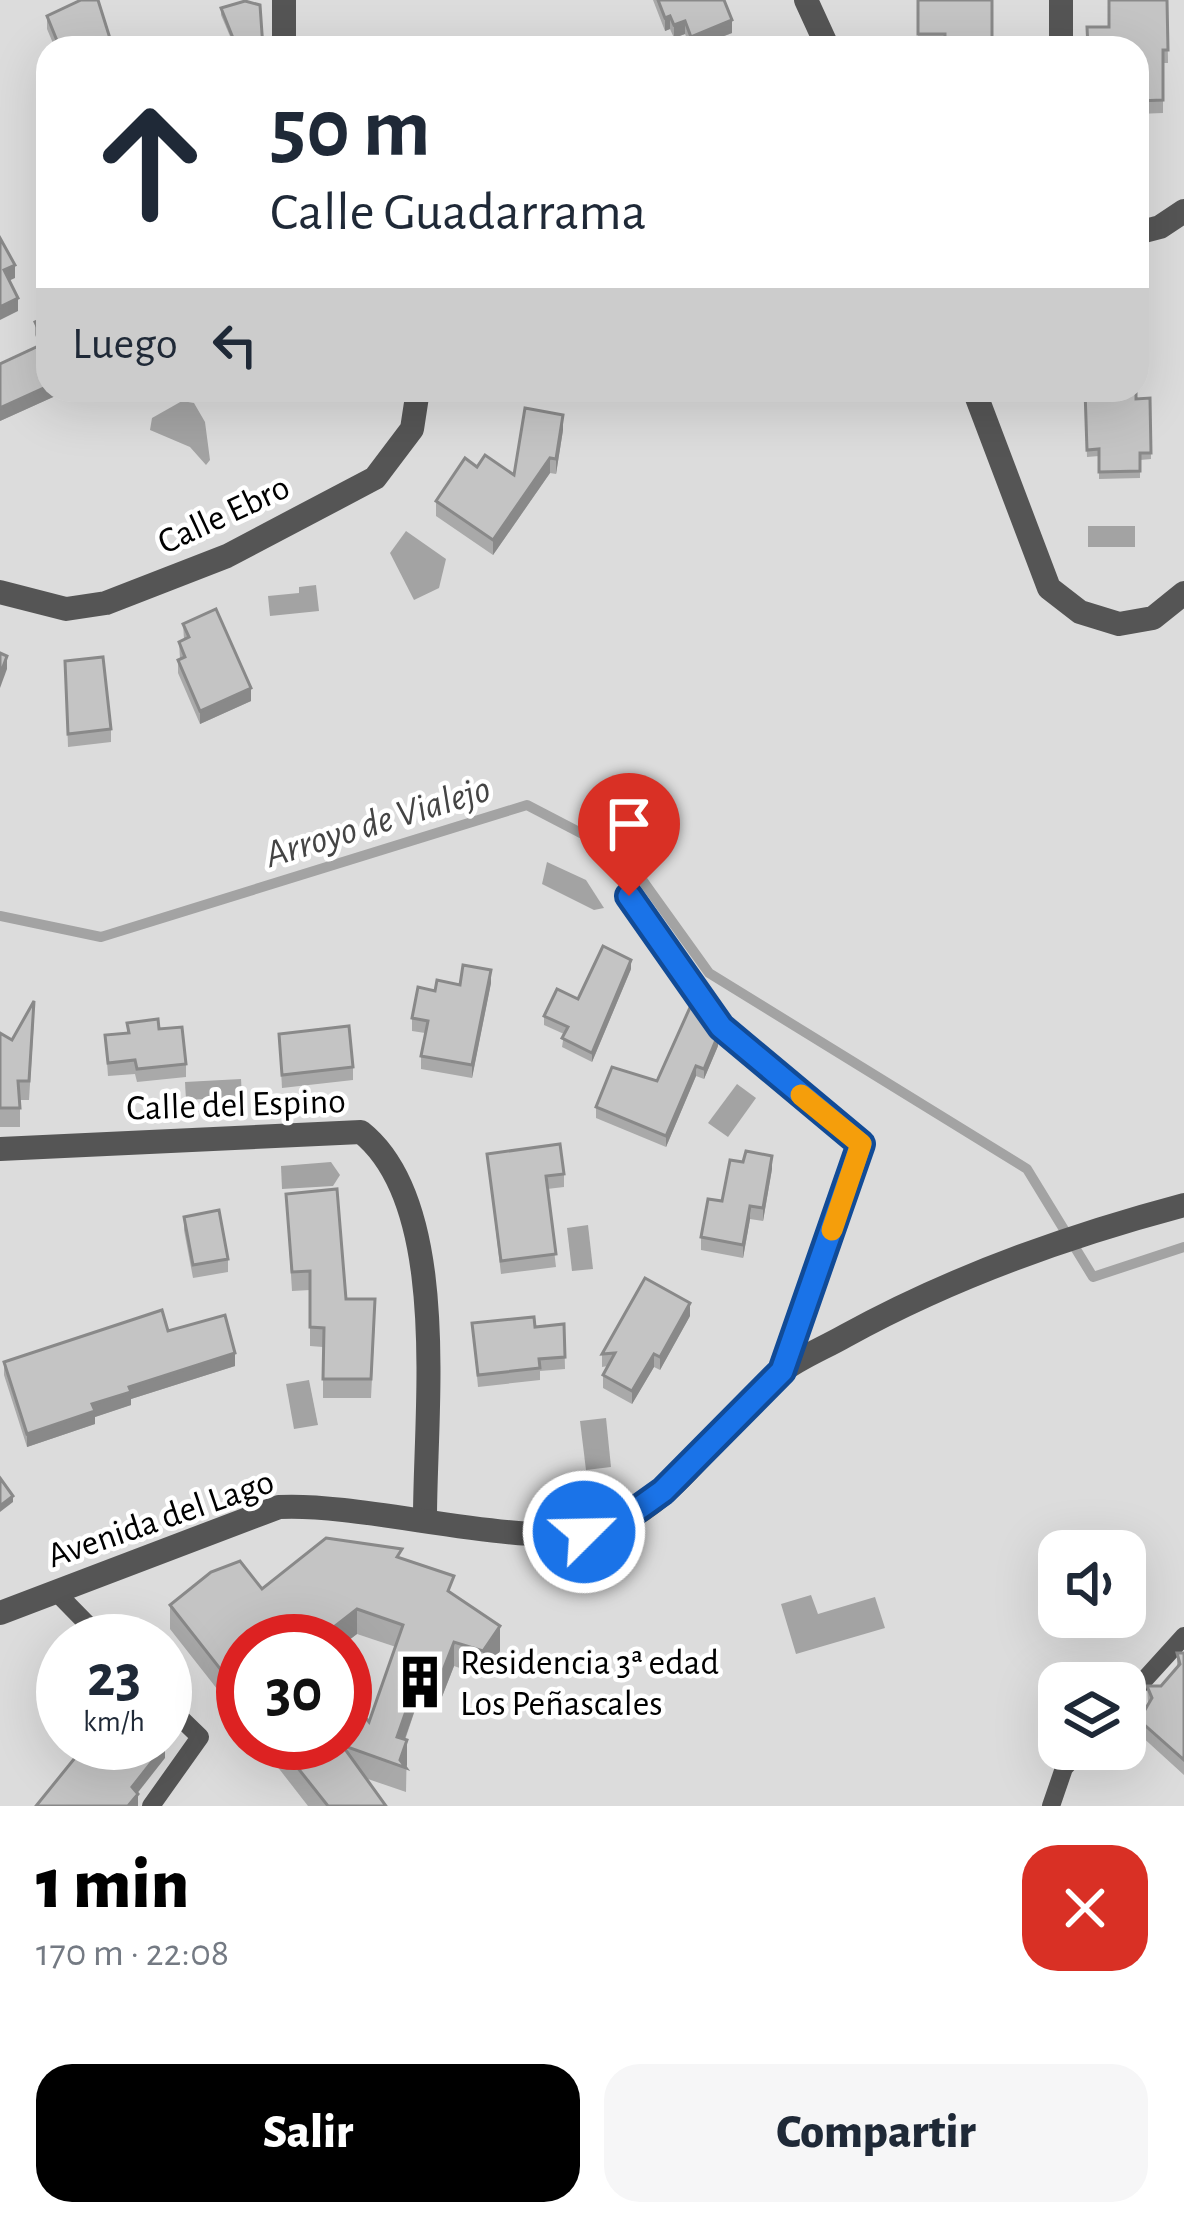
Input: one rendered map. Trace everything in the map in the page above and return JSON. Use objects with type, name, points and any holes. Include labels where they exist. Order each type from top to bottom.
[{"type":"street","points":[[284,0],[284,36]]},
{"type":"street","points":[[806,0],[822,36]]},
{"type":"street","points":[[1061,0],[1061,36]]},
{"type":"street","points":[[1149,230],[1184,211]]},
{"type":"street","name":"Calle Ebro","points":[[0,592],[66,609],[106,603],[227,556],[376,478],[412,429],[416,402]]},
{"type":"street","points":[[979,402],[1049,589],[1080,612],[1119,624],[1153,618],[1184,593]]},
{"type":"street","points":[[629,896],[721,1027],[861,1144],[782,1371]]},
{"type":"street","name":"Calle del Espino","points":[[0,1149],[361,1132],[385,1151],[412,1220],[425,1295],[425,1517]]},
{"type":"street","name":"Avenida del Lago","points":[[0,1613],[280,1507],[328,1504],[555,1537],[614,1526],[663,1491],[782,1371],[906,1302],[1044,1249],[1184,1205]]},
{"type":"lane","points":[[56,1591],[78,1614]]},
{"type":"lane","points":[[1146,1678],[1184,1636]]},
{"type":"lane","points":[[151,1806],[177,1770]]},
{"type":"lane","points":[[1052,1806],[1063,1770]]},
{"type":"shaded area","points":[[0,0],[1184,0],[1184,1806],[0,1806]]},
{"type":"shaded area","points":[[180,402],[194,403],[205,422],[210,460],[206,465],[190,447],[150,430],[152,418]]},
{"type":"shaded area","points":[[1088,526],[1135,526],[1135,547],[1088,547]]},
{"type":"shaded area","points":[[406,531],[446,559],[439,588],[414,600],[390,553]]},
{"type":"shaded area","points":[[316,585],[319,611],[270,616],[268,596],[299,593],[299,587]]},
{"type":"shaded area","points":[[547,862],[586,880],[604,908],[594,910],[542,884]]},
{"type":"shaded area","points":[[241,1079],[242,1097],[186,1100],[185,1082]]},
{"type":"shaded area","points":[[737,1084],[756,1098],[728,1137],[708,1123]]},
{"type":"shaded area","points":[[331,1162],[340,1175],[333,1186],[282,1189],[281,1166]]},
{"type":"shaded area","points":[[588,1225],[593,1269],[572,1271],[567,1228]]},
{"type":"shaded area","points":[[309,1380],[318,1425],[294,1429],[286,1384]]},
{"type":"shaded area","points":[[606,1418],[611,1467],[586,1470],[580,1421]]},
{"type":"shaded area","points":[[811,1595],[818,1614],[875,1597],[885,1628],[796,1654],[781,1604]]},
{"type":"building","points":[[81,0],[98,0],[109,36],[55,36],[47,16]]},
{"type":"building","points":[[658,0],[724,0],[732,20],[691,36],[685,21],[674,25],[670,16],[665,18]]},
{"type":"building","points":[[918,0],[992,0],[992,36],[918,34]]},
{"type":"building","points":[[1109,0],[1167,0],[1163,100],[1149,101],[1149,36],[1087,36],[1087,27],[1109,27]]},
{"type":"building","points":[[245,1],[260,5],[262,36],[232,36],[221,8]]},
{"type":"building","points":[[0,238],[15,265],[4,270],[18,298],[0,307]]},
{"type":"building","points":[[36,347],[36,392],[0,408],[0,364]]},
{"type":"building","points":[[1150,398],[1151,453],[1140,453],[1140,471],[1099,472],[1099,449],[1087,450],[1085,402],[1149,402]]},
{"type":"building","points":[[525,408],[563,415],[556,459],[550,458],[493,540],[436,501],[465,458],[477,467],[485,455],[514,475]]},
{"type":"building","points":[[216,609],[251,688],[200,711],[178,660],[185,657],[179,642],[189,637],[183,624]]},
{"type":"building","points":[[103,657],[111,729],[68,734],[65,661]]},
{"type":"building","points":[[603,946],[631,960],[592,1053],[562,1038],[568,1027],[544,1016],[557,989],[578,999]]},
{"type":"building","points":[[463,965],[491,970],[472,1065],[421,1056],[428,1021],[412,1018],[418,987],[435,991],[437,980],[460,985]]},
{"type":"building","points":[[34,1001],[29,1081],[18,1081],[20,1108],[0,1108],[0,1033],[12,1040]]},
{"type":"building","points":[[692,1003],[718,1035],[704,1069],[696,1066],[666,1136],[596,1107],[612,1067],[657,1081]]},
{"type":"building","points":[[158,1019],[159,1029],[182,1027],[186,1064],[137,1069],[135,1060],[108,1063],[105,1035],[129,1033],[127,1023]]},
{"type":"building","points":[[349,1026],[353,1067],[282,1075],[279,1034]]},
{"type":"building","points":[[560,1144],[564,1174],[546,1176],[556,1254],[501,1261],[487,1154]]},
{"type":"building","points":[[746,1151],[772,1156],[763,1208],[750,1206],[743,1245],[701,1237],[708,1199],[722,1201],[730,1160],[743,1162]]},
{"type":"building","points":[[337,1189],[346,1299],[375,1299],[371,1379],[323,1379],[324,1328],[310,1327],[310,1271],[292,1272],[286,1194]]},
{"type":"building","points":[[219,1210],[228,1259],[193,1265],[184,1217]]},
{"type":"building","points":[[645,1278],[690,1303],[660,1357],[654,1354],[632,1391],[603,1375],[615,1353],[602,1354]]},
{"type":"building","points":[[162,1310],[168,1331],[225,1315],[235,1353],[129,1387],[131,1392],[92,1404],[95,1411],[27,1434],[4,1362]]},
{"type":"building","points":[[534,1317],[535,1327],[564,1324],[565,1357],[539,1359],[540,1368],[478,1375],[472,1323]]},
{"type":"building","points":[[0,1478],[13,1496],[0,1506]]},
{"type":"building","points":[[326,1538],[402,1549],[397,1557],[454,1576],[448,1591],[500,1626],[483,1651],[454,1642],[438,1683],[418,1677],[397,1737],[407,1740],[400,1760],[406,1768],[372,1756],[372,1713],[403,1625],[357,1609],[351,1614],[216,1614],[216,1664],[192,1633],[192,1614],[177,1614],[170,1605],[211,1572],[240,1561],[262,1589]]},
{"type":"building","points":[[1177,1653],[1184,1653],[1184,1760],[1146,1726],[1146,1708],[1152,1698],[1147,1686],[1161,1686],[1180,1664]]},
{"type":"building","points":[[65,1770],[145,1770],[132,1787],[138,1794],[128,1806],[36,1806]]},
{"type":"building","points":[[299,1770],[360,1770],[386,1806],[328,1806]]},
{"type":"waterway","name":"Arroyo de Vialejo","points":[[0,916],[101,937],[527,805],[625,856],[709,973],[1027,1169],[1093,1277],[1184,1247]]},
{"type":"slow traffic","points":[[801,1095],[861,1144],[832,1230]]},
{"type":"place","name":"Residencia 3ª edad Los Peñascales","points":[[420,1682]]},
{"type":"route","points":[[584,1532],[614,1526],[663,1491],[782,1371],[861,1144],[721,1027],[629,896]]}]
